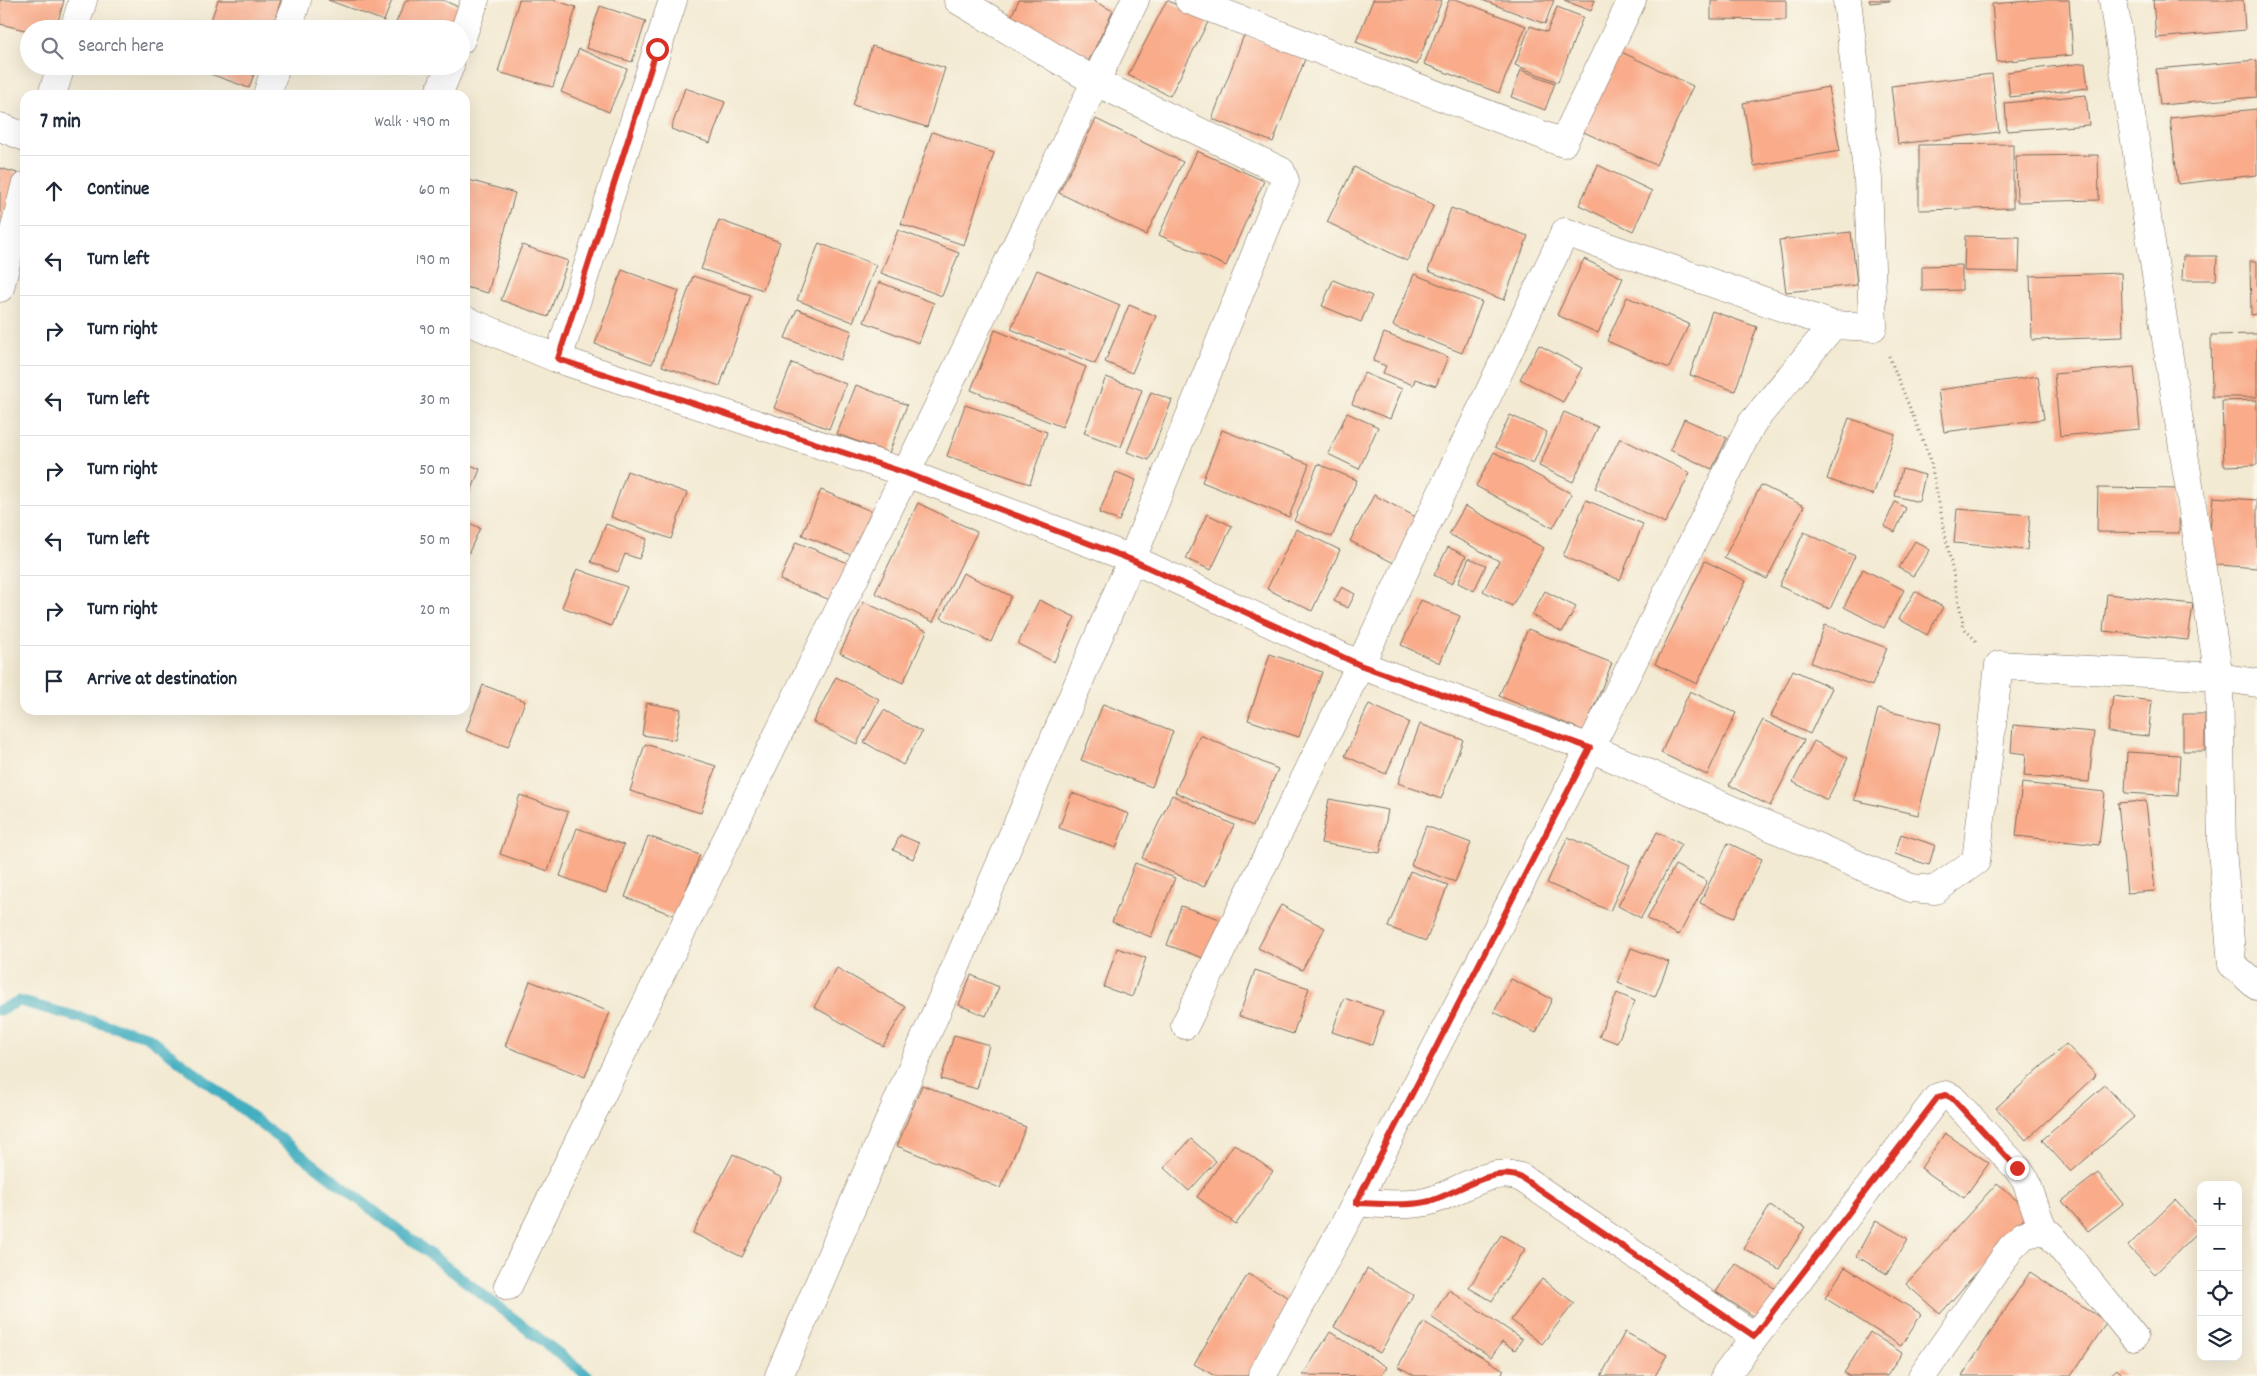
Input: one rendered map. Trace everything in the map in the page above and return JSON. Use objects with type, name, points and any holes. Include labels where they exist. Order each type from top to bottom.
[{"type":"street","points":[[77,20],[83,0]]},
{"type":"street","points":[[291,20],[297,0]]},
{"type":"street","points":[[468,20],[475,0]]},
{"type":"street","points":[[558,359],[673,0]]},
{"type":"street","points":[[779,1376],[1132,560],[1284,186],[1285,177],[1281,171],[1096,82],[958,0]]},
{"type":"street","points":[[508,1286],[1135,0]]},
{"type":"street","points":[[1189,0],[1563,144],[1632,0]]},
{"type":"street","points":[[1185,1025],[1360,665],[1565,232],[1833,325],[1873,328],[1868,179],[1847,0]]},
{"type":"street","points":[[2113,0],[2219,677],[2222,850],[2232,964],[2257,986]]},
{"type":"street","points":[[54,90],[58,75]]},
{"type":"street","points":[[269,90],[273,75]]},
{"type":"street","points":[[440,90],[446,75]]},
{"type":"street","points":[[0,127],[20,135]]},
{"type":"street","points":[[0,288],[20,206]]},
{"type":"street","points":[[470,322],[558,359],[906,473],[1132,560],[1360,665],[1590,748],[1911,888],[1935,890],[1976,862],[1999,665],[2219,677],[2257,683]]},
{"type":"street","points":[[1262,1376],[1356,1203],[1590,748],[1752,423],[1833,325]]},
{"type":"street","points":[[1725,1376],[1935,1101],[1943,1095],[1952,1098],[2022,1175],[2043,1230],[2051,1235],[2134,1337]]},
{"type":"street","points":[[1356,1203],[1430,1201],[1488,1177],[1513,1174],[1522,1178],[1754,1336]]},
{"type":"street","points":[[1922,1376],[2011,1248],[2024,1235],[2043,1230]]},
{"type":"path","points":[[1873,328],[1890,359],[1930,458],[1964,628],[1999,665]]},
{"type":"building","points":[[0,0],[64,0],[58,20],[20,20],[20,29],[0,24]]},
{"type":"building","points":[[218,0],[281,0],[274,20],[211,20]]},
{"type":"building","points":[[328,0],[392,0],[384,20]]},
{"type":"building","points":[[406,0],[443,0],[469,12],[465,20],[397,20]]},
{"type":"building","points":[[519,0],[553,0],[576,7],[553,87],[498,72]]},
{"type":"building","points":[[1019,0],[1092,0],[1113,11],[1087,64],[1007,25]]},
{"type":"building","points":[[1167,0],[1208,22],[1170,96],[1128,75]]},
{"type":"building","points":[[1373,0],[1442,0],[1417,65],[1356,42]]},
{"type":"building","points":[[1449,0],[1458,0],[1526,26],[1499,93],[1424,64]]},
{"type":"building","points":[[1482,0],[1554,0],[1545,24]]},
{"type":"building","points":[[1564,0],[1595,0],[1591,11]]},
{"type":"building","points":[[1711,0],[1786,0],[1786,20],[1711,19]]},
{"type":"building","points":[[1869,0],[1890,0],[1890,1],[1870,3]]},
{"type":"building","points":[[2069,0],[2073,55],[1997,62],[1992,4]]},
{"type":"building","points":[[2153,0],[2243,0],[2245,30],[2156,38]]},
{"type":"building","points":[[600,6],[646,21],[632,62],[586,48]]},
{"type":"building","points":[[1557,7],[1583,17],[1558,82],[1515,65],[1530,26],[1547,32]]},
{"type":"building","points":[[1244,35],[1305,59],[1273,142],[1212,119]]},
{"type":"building","points":[[872,46],[945,68],[927,127],[853,105]]},
{"type":"building","points":[[579,49],[627,69],[609,112],[561,92]]},
{"type":"building","points":[[1615,49],[1693,86],[1656,165],[1577,129]]},
{"type":"building","points":[[2257,60],[2257,97],[2160,105],[2156,69]]},
{"type":"building","points":[[2085,63],[2088,88],[2010,97],[2007,72]]},
{"type":"building","points":[[1521,70],[1555,83],[1545,110],[1511,97]]},
{"type":"building","points":[[1992,74],[1999,132],[1898,144],[1891,86]]},
{"type":"building","points":[[213,75],[254,75],[249,88]]},
{"type":"building","points":[[1828,87],[1840,151],[1754,166],[1743,103]]},
{"type":"building","points":[[685,88],[725,102],[710,143],[671,129]]},
{"type":"building","points":[[2086,95],[2089,125],[2007,131],[2005,103]]},
{"type":"building","points":[[2257,109],[2257,175],[2178,184],[2170,118]]},
{"type":"building","points":[[1096,119],[1183,162],[1146,235],[1059,193]]},
{"type":"building","points":[[932,132],[994,153],[964,245],[901,224]]},
{"type":"building","points":[[2013,144],[2013,208],[1919,210],[1919,145]]},
{"type":"building","points":[[1197,151],[1264,181],[1226,266],[1159,235]]},
{"type":"building","points":[[2098,155],[2099,200],[2017,202],[2016,156]]},
{"type":"building","points":[[1598,165],[1652,191],[1633,231],[1579,205]]},
{"type":"building","points":[[1354,167],[1434,205],[1407,261],[1327,222]]},
{"type":"building","points":[[0,168],[17,173],[0,228]]},
{"type":"building","points":[[470,180],[515,193],[488,293],[470,288]]},
{"type":"building","points":[[1451,208],[1528,236],[1504,300],[1428,271]]},
{"type":"building","points":[[719,220],[780,242],[763,290],[701,269]]},
{"type":"building","points":[[898,230],[959,253],[942,296],[881,273]]},
{"type":"building","points":[[1851,232],[1857,285],[1786,292],[1779,240]]},
{"type":"building","points":[[1965,236],[2020,237],[2019,272],[1964,271]]},
{"type":"building","points":[[819,243],[876,265],[853,322],[797,300]]},
{"type":"building","points":[[522,245],[568,261],[548,317],[501,300]]},
{"type":"building","points":[[2183,256],[2217,256],[2216,280],[2182,280]]},
{"type":"building","points":[[1584,259],[1623,278],[1598,333],[1557,315]]},
{"type":"building","points":[[2250,261],[2257,261],[2257,314],[2251,315]]},
{"type":"building","points":[[1962,265],[1962,290],[1922,291],[1922,266]]},
{"type":"building","points":[[622,270],[679,291],[652,364],[595,344]]},
{"type":"building","points":[[1037,270],[1120,305],[1095,364],[1011,329]]},
{"type":"building","points":[[2121,273],[2123,337],[2032,340],[2030,276]]},
{"type":"building","points":[[1414,274],[1482,302],[1462,353],[1393,326]]},
{"type":"building","points":[[693,276],[751,295],[720,386],[662,366]]},
{"type":"building","points":[[1333,280],[1372,296],[1361,322],[1322,306]]},
{"type":"building","points":[[879,282],[934,303],[919,343],[864,322]]},
{"type":"building","points":[[1627,297],[1689,324],[1669,368],[1607,341]]},
{"type":"building","points":[[1129,305],[1156,316],[1132,373],[1105,362]]},
{"type":"building","points":[[797,309],[852,331],[840,360],[785,338]]},
{"type":"building","points":[[1712,311],[1757,327],[1735,391],[1690,375]]},
{"type":"building","points":[[995,330],[1086,367],[1062,427],[971,390]]},
{"type":"building","points":[[1384,333],[1448,357],[1436,386],[1415,379],[1413,385],[1383,373],[1386,366],[1373,361]]},
{"type":"building","points":[[2257,334],[2257,397],[2212,397],[2211,335]]},
{"type":"building","points":[[1539,345],[1582,368],[1563,402],[1520,379]]},
{"type":"building","points":[[792,363],[846,384],[829,429],[774,408]]},
{"type":"building","points":[[2134,367],[2140,429],[2060,436],[2054,374]]},
{"type":"building","points":[[1364,373],[1402,389],[1390,419],[1352,404]]},
{"type":"building","points":[[2038,376],[2044,419],[1944,432],[1938,390]]},
{"type":"building","points":[[1106,377],[1142,390],[1121,447],[1084,433]]},
{"type":"building","points":[[856,385],[907,405],[889,453],[837,434]]},
{"type":"building","points":[[1151,392],[1172,400],[1149,460],[1127,452]]},
{"type":"building","points":[[2257,400],[2257,465],[2224,466],[2222,401]]},
{"type":"building","points":[[965,405],[1047,432],[1030,484],[947,456]]},
{"type":"building","points":[[1564,412],[1598,427],[1573,482],[1539,466]]},
{"type":"building","points":[[1347,413],[1378,427],[1359,469],[1328,454]]},
{"type":"building","points":[[1510,415],[1547,432],[1533,464],[1495,447]]},
{"type":"building","points":[[1849,418],[1895,434],[1873,495],[1827,479]]},
{"type":"building","points":[[1684,419],[1727,438],[1712,469],[1670,450]]},
{"type":"building","points":[[1222,430],[1309,464],[1289,517],[1202,482]]},
{"type":"building","points":[[1620,438],[1690,473],[1665,523],[1595,488]]},
{"type":"building","points":[[1494,452],[1572,494],[1553,528],[1476,486]]},
{"type":"building","points":[[1318,464],[1357,480],[1332,537],[1294,521]]},
{"type":"building","points":[[470,465],[480,469],[470,494]]},
{"type":"building","points":[[1902,469],[1925,475],[1919,502],[1895,496]]},
{"type":"building","points":[[627,471],[687,493],[671,539],[611,517]]},
{"type":"building","points":[[1116,472],[1136,480],[1119,521],[1099,513]]},
{"type":"building","points":[[1761,485],[1804,506],[1767,579],[1724,558]]},
{"type":"building","points":[[2098,488],[2180,489],[2179,533],[2097,532]]},
{"type":"building","points":[[821,490],[885,517],[866,561],[802,535]]},
{"type":"building","points":[[1374,495],[1420,519],[1396,564],[1350,541]]},
{"type":"building","points":[[2213,497],[2257,500],[2257,568],[2207,564]]},
{"type":"building","points":[[1586,500],[1643,524],[1620,580],[1563,556]]},
{"type":"building","points":[[1895,502],[1906,508],[1895,532],[1884,526]]},
{"type":"building","points":[[918,503],[977,532],[933,622],[875,593]]},
{"type":"building","points":[[1465,506],[1544,548],[1512,606],[1483,591],[1499,561],[1449,534]]},
{"type":"building","points":[[1957,509],[2030,515],[2027,550],[1954,543]]},
{"type":"building","points":[[1207,514],[1232,526],[1211,570],[1186,559]]},
{"type":"building","points":[[470,523],[480,528],[470,550]]},
{"type":"building","points":[[606,524],[647,539],[639,559],[625,554],[618,572],[591,562]]},
{"type":"building","points":[[1296,529],[1340,550],[1312,611],[1267,589]]},
{"type":"building","points":[[1804,532],[1855,556],[1830,609],[1779,586]]},
{"type":"building","points":[[1915,541],[1930,550],[1913,576],[1899,568]]},
{"type":"building","points":[[796,542],[858,567],[843,605],[780,580]]},
{"type":"building","points":[[1448,547],[1466,556],[1452,584],[1434,575]]},
{"type":"building","points":[[1469,558],[1486,565],[1474,591],[1458,583]]},
{"type":"building","points":[[1705,561],[1746,581],[1697,684],[1655,664]]},
{"type":"building","points":[[577,569],[627,587],[611,626],[562,607]]},
{"type":"building","points":[[1863,569],[1904,590],[1884,628],[1844,607]]},
{"type":"building","points":[[963,573],[1011,596],[991,642],[941,618]]},
{"type":"building","points":[[1342,587],[1355,594],[1348,608],[1334,601]]},
{"type":"building","points":[[1545,591],[1576,607],[1562,632],[1532,615]]},
{"type":"building","points":[[1915,591],[1943,607],[1927,635],[1899,619]]},
{"type":"building","points":[[2107,594],[2193,604],[2188,640],[2103,631]]},
{"type":"building","points":[[1039,600],[1075,617],[1054,662],[1018,644]]},
{"type":"building","points":[[1421,600],[1460,616],[1440,663],[1401,645]]},
{"type":"building","points":[[864,602],[927,631],[903,683],[840,653]]},
{"type":"building","points":[[1825,625],[1887,648],[1872,686],[1811,663]]},
{"type":"building","points":[[1528,629],[1612,663],[1584,731],[1499,696]]},
{"type":"building","points":[[1270,654],[1322,672],[1299,737],[1248,720]]},
{"type":"building","points":[[1793,670],[1832,688],[1810,734],[1771,716]]},
{"type":"building","points":[[836,677],[879,699],[857,744],[813,722]]},
{"type":"building","points":[[483,685],[525,701],[508,747],[466,731]]},
{"type":"building","points":[[1690,691],[1736,713],[1707,775],[1661,753]]},
{"type":"building","points":[[2113,696],[2152,701],[2148,736],[2108,732]]},
{"type":"building","points":[[647,703],[681,709],[675,740],[642,735]]},
{"type":"building","points":[[1103,704],[1173,731],[1152,787],[1081,760]]},
{"type":"building","points":[[1369,704],[1409,722],[1386,774],[1345,756]]},
{"type":"building","points":[[1878,709],[1941,724],[1918,815],[1854,800]]},
{"type":"building","points":[[884,710],[922,732],[903,765],[864,742]]},
{"type":"building","points":[[2183,714],[2205,714],[2205,751],[2183,751]]},
{"type":"building","points":[[1763,720],[1804,740],[1770,806],[1729,785]]},
{"type":"building","points":[[1420,724],[1463,740],[1441,799],[1398,783]]},
{"type":"building","points":[[2013,725],[2094,732],[2089,782],[2024,776],[2026,754],[2011,752]]},
{"type":"building","points":[[1200,735],[1278,769],[1253,826],[1175,792]]},
{"type":"building","points":[[1814,741],[1848,758],[1827,800],[1793,782]]},
{"type":"building","points":[[645,744],[716,766],[701,813],[630,791]]},
{"type":"building","points":[[2127,752],[2180,755],[2178,796],[2125,793]]},
{"type":"building","points":[[2022,783],[2105,792],[2099,845],[2016,836]]},
{"type":"building","points":[[1072,793],[1129,814],[1116,848],[1059,828]]},
{"type":"building","points":[[520,795],[568,812],[548,871],[500,854]]},
{"type":"building","points":[[1172,795],[1234,825],[1204,887],[1142,858]]},
{"type":"building","points":[[1329,799],[1388,810],[1380,853],[1321,843]]},
{"type":"building","points":[[2146,801],[2155,891],[2127,893],[2118,803]]},
{"type":"building","points":[[1426,826],[1471,843],[1455,882],[1411,865]]},
{"type":"building","points":[[577,828],[624,845],[606,893],[560,876]]},
{"type":"building","points":[[1657,832],[1681,844],[1641,918],[1618,906]]},
{"type":"building","points":[[1901,834],[1935,845],[1929,865],[1895,854]]},
{"type":"building","points":[[900,835],[919,843],[913,859],[893,850]]},
{"type":"building","points":[[648,836],[700,855],[676,916],[625,897]]},
{"type":"building","points":[[1568,837],[1630,865],[1610,911],[1547,883]]},
{"type":"building","points":[[1728,843],[1762,859],[1734,918],[1700,903]]},
{"type":"building","points":[[1135,863],[1175,878],[1151,937],[1112,922]]},
{"type":"building","points":[[1675,865],[1707,881],[1679,935],[1647,919]]},
{"type":"building","points":[[1410,871],[1448,885],[1426,941],[1388,927]]},
{"type":"building","points":[[1281,905],[1325,928],[1302,970],[1258,948]]},
{"type":"building","points":[[1181,906],[1229,922],[1214,962],[1167,945]]},
{"type":"building","points":[[1117,948],[1146,958],[1132,997],[1104,987]]},
{"type":"building","points":[[1631,948],[1669,962],[1655,997],[1618,983]]},
{"type":"building","points":[[837,968],[906,1007],[883,1046],[814,1007]]},
{"type":"building","points":[[1255,970],[1309,988],[1293,1034],[1239,1016]]},
{"type":"building","points":[[971,975],[999,987],[986,1016],[959,1005]]},
{"type":"building","points":[[1511,979],[1552,999],[1536,1033],[1494,1012]]},
{"type":"building","points":[[530,981],[610,1012],[585,1077],[505,1046]]},
{"type":"building","points":[[1617,993],[1635,1001],[1617,1043],[1599,1036]]},
{"type":"building","points":[[1344,998],[1383,1011],[1372,1045],[1332,1032]]},
{"type":"building","points":[[954,1035],[989,1045],[977,1089],[941,1079]]},
{"type":"building","points":[[2066,1044],[2096,1075],[2026,1140],[1996,1108]]},
{"type":"building","points":[[922,1085],[1026,1127],[1000,1188],[897,1146]]},
{"type":"building","points":[[2105,1085],[2134,1117],[2071,1172],[2042,1140]]},
{"type":"building","points":[[1945,1133],[1989,1163],[1964,1198],[1921,1168]]},
{"type":"building","points":[[1191,1139],[1216,1161],[1189,1191],[1164,1168]]},
{"type":"building","points":[[1234,1144],[1273,1171],[1236,1224],[1197,1197]]},
{"type":"building","points":[[733,1154],[782,1178],[742,1257],[693,1233]]},
{"type":"building","points":[[2098,1173],[2123,1204],[2088,1231],[2062,1201]]},
{"type":"building","points":[[1997,1183],[2030,1212],[1940,1314],[1906,1284]]},
{"type":"building","points":[[2175,1200],[2197,1225],[2197,1233],[2155,1274],[2128,1246]]},
{"type":"building","points":[[1770,1206],[1805,1227],[1779,1269],[1743,1248]]},
{"type":"building","points":[[1876,1220],[1908,1239],[1887,1274],[1856,1256]]},
{"type":"building","points":[[1501,1235],[1525,1249],[1492,1301],[1469,1288]]},
{"type":"building","points":[[1735,1263],[1782,1293],[1763,1322],[1716,1292]]},
{"type":"building","points":[[1845,1267],[1921,1314],[1901,1346],[1825,1298]]},
{"type":"building","points":[[1367,1269],[1413,1295],[1380,1353],[1334,1327]]},
{"type":"building","points":[[2030,1272],[2107,1322],[2071,1376],[1962,1376]]},
{"type":"building","points":[[1248,1274],[1293,1300],[1247,1376],[1215,1376],[1194,1364]]},
{"type":"building","points":[[1542,1279],[1574,1303],[1542,1344],[1511,1320]]},
{"type":"building","points":[[1449,1290],[1522,1339],[1515,1350],[1502,1342],[1491,1357],[1431,1317]]},
{"type":"building","points":[[1424,1322],[1504,1370],[1501,1376],[1415,1376],[1398,1366]]},
{"type":"building","points":[[1330,1332],[1387,1367],[1381,1376],[1303,1375]]},
{"type":"building","points":[[1625,1332],[1667,1355],[1655,1376],[1601,1376]]},
{"type":"building","points":[[1870,1332],[1902,1353],[1887,1376],[1849,1376],[1844,1373]]},
{"type":"building","points":[[2117,1369],[2124,1376],[2109,1376]]},
{"type":"waterway","points":[[0,1010],[19,1001],[147,1036],[588,1376]]},
{"type":"route","points":[[657,49],[558,359],[906,473],[1132,560],[1360,665],[1590,748],[1356,1203],[1430,1201],[1488,1177],[1513,1174],[1522,1178],[1754,1336],[1938,1097],[1946,1095],[1952,1098],[2017,1168]]}]
